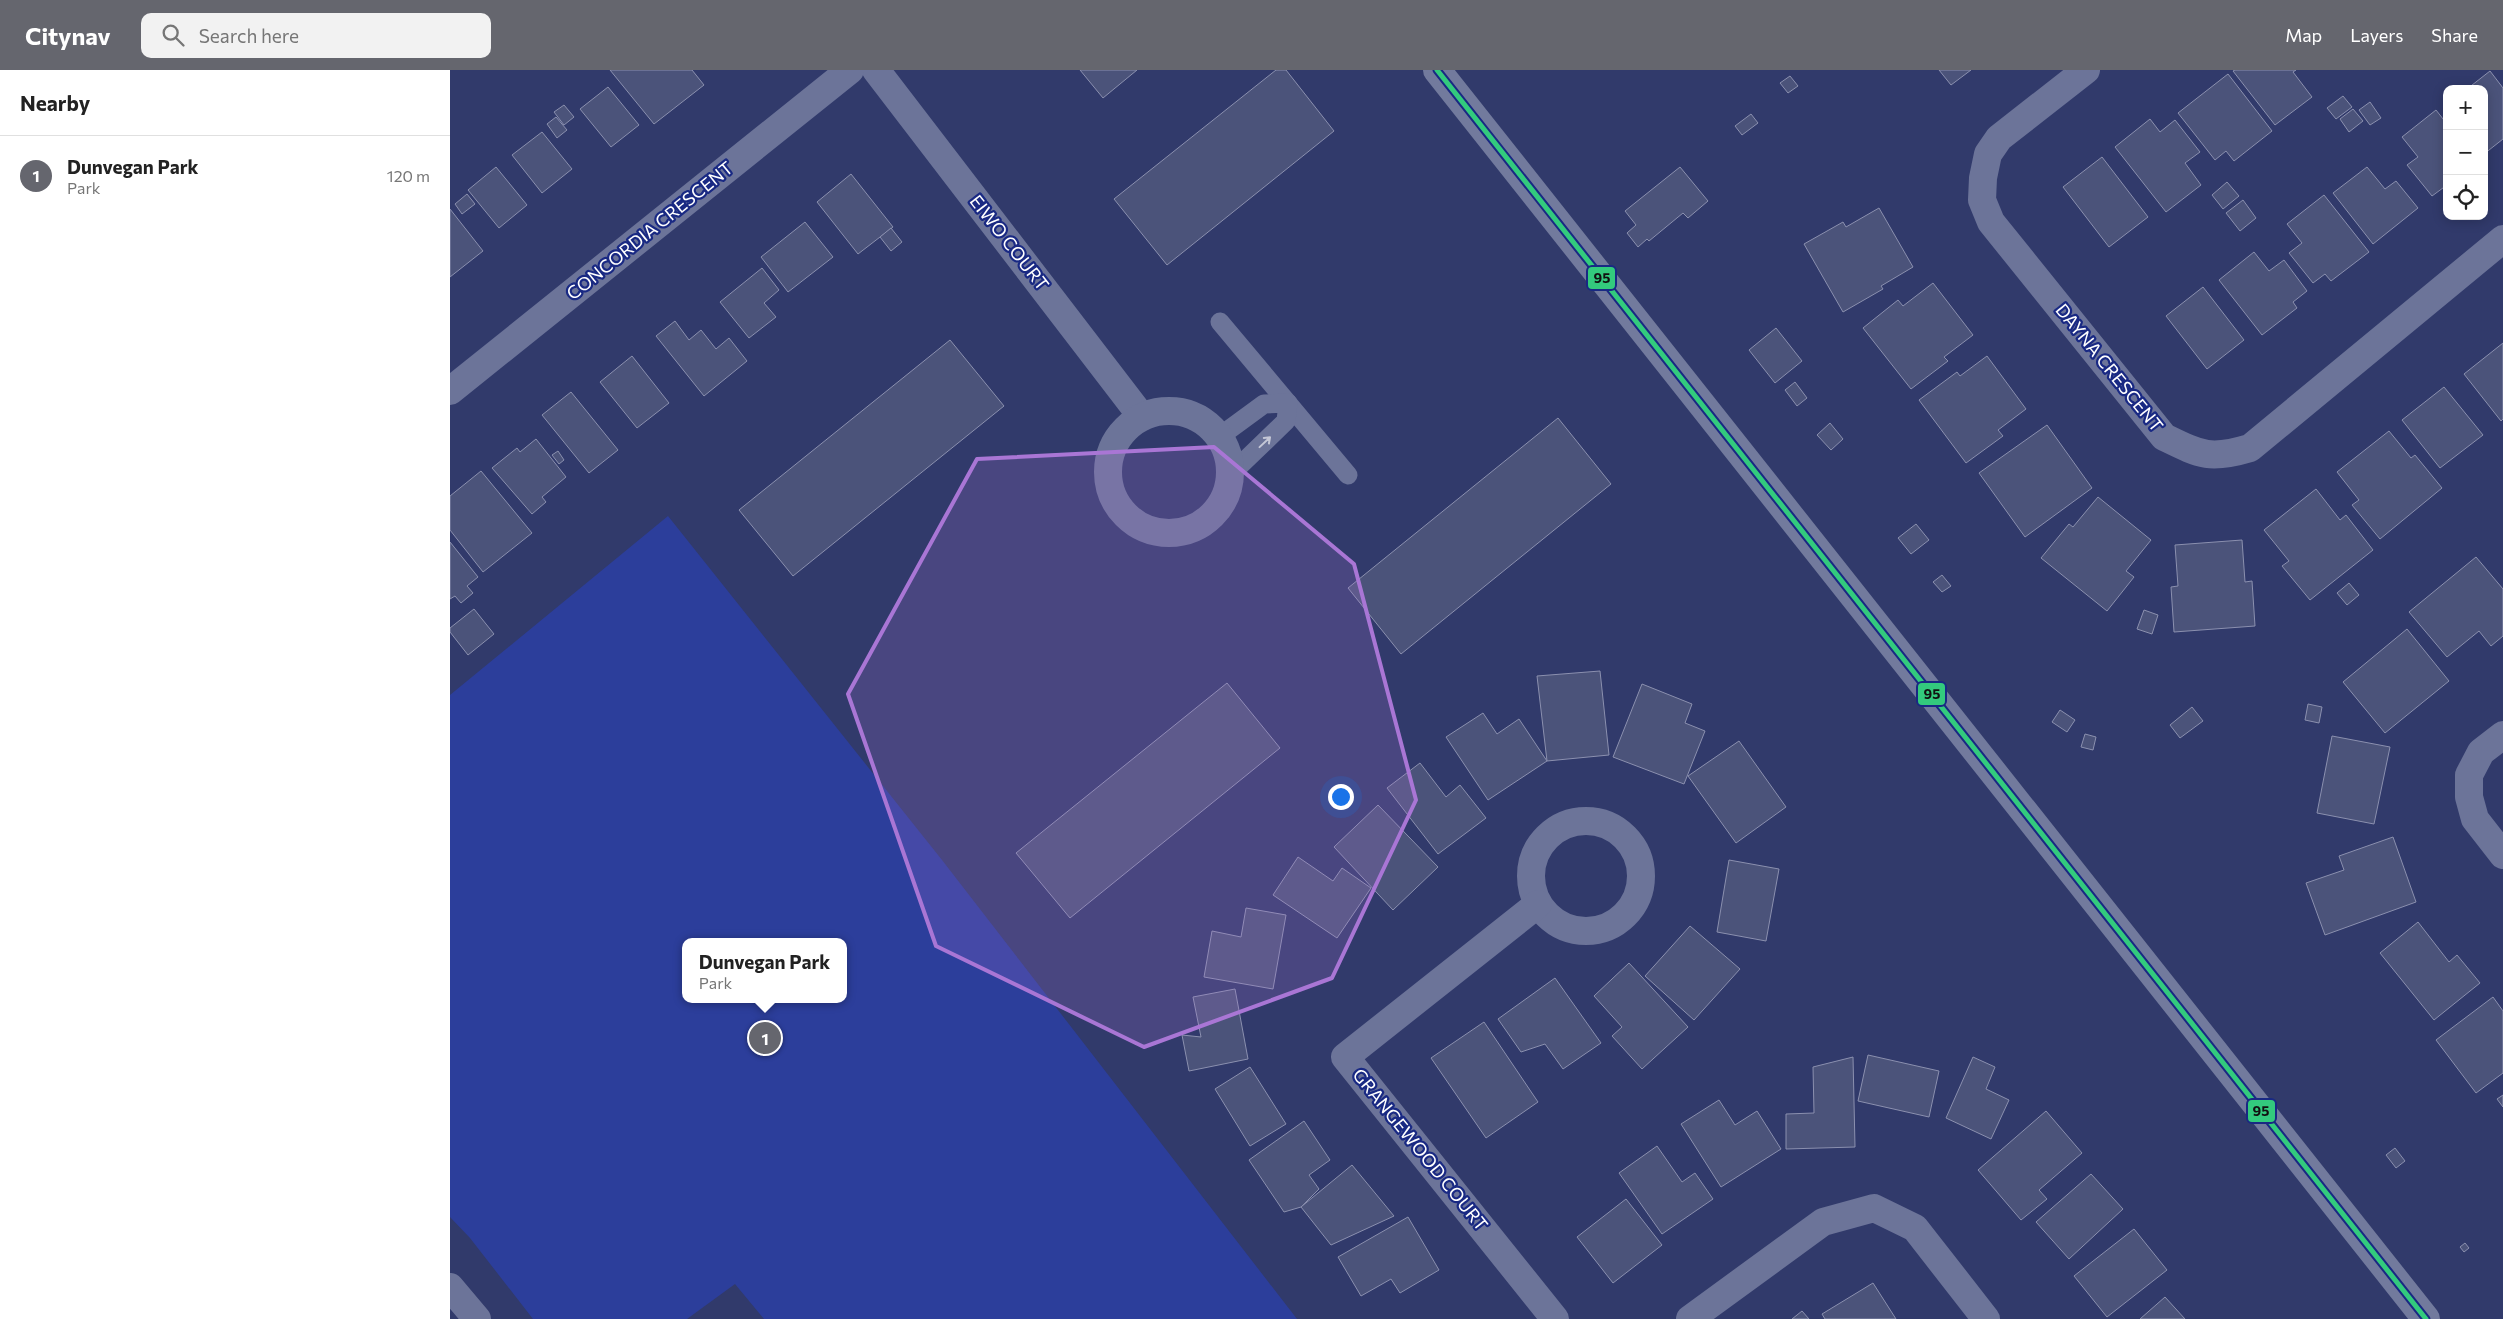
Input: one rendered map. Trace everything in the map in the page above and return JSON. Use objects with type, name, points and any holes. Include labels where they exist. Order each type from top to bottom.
[{"type":"main road","points":[[1437,70],[2426,1319]]},
{"type":"street","name":"CONCORDIA CRESCENT","points":[[450,391],[850,70]]},
{"type":"street","name":"EIWO COURT","points":[[876,70],[1142,417]]},
{"type":"street","name":"DAYNA CRESCENT","points":[[2086,70],[1999,138],[1988,154],[1983,178],[1982,200],[1991,222],[2164,437],[2196,452],[2224,455],[2250,448],[2503,239]]},
{"type":"street","points":[[1159,411],[1181,412],[1200,420],[1219,437],[1228,456],[1230,475],[1226,496],[1212,516],[1194,528],[1176,533],[1155,532],[1138,525],[1121,511],[1108,483],[1108,462],[1113,446],[1125,429],[1142,417],[1159,411]]},
{"type":"street","points":[[2503,735],[2481,752],[2468,775],[2468,797],[2475,819],[2503,855]]},
{"type":"street","points":[[1591,821],[1610,826],[1632,844],[1641,864],[1642,883],[1636,901],[1624,916],[1600,930],[1580,931],[1568,928],[1551,918],[1538,904],[1534,894],[1531,875],[1534,856],[1549,835],[1565,825],[1591,821]]},
{"type":"street","name":"GRANGEWOOD COURT","points":[[1538,904],[1345,1057],[1555,1319]]},
{"type":"street","points":[[1690,1319],[1823,1222],[1874,1208],[1915,1228],[1986,1319]]},
{"type":"street","points":[[450,1287],[476,1319]]},
{"type":"lane","points":[[1220,322],[1348,475]]},
{"type":"lane","points":[[1219,437],[1264,404],[1288,403]]},
{"type":"lane","points":[[1230,475],[1286,421],[1288,403]]},
{"type":"highlighted area","points":[[1214,447],[1354,564],[1416,800],[1332,978],[1144,1047],[936,946],[848,694],[977,459]]},
{"type":"shaded area","points":[[668,516],[942,860],[1297,1319],[764,1319],[735,1284],[687,1319],[533,1319],[470,1238],[450,1217],[450,695]]},
{"type":"building","points":[[610,70],[692,70],[704,85],[654,124]]},
{"type":"building","points":[[1080,70],[1137,70],[1103,98]]},
{"type":"building","points":[[1276,70],[1286,70],[1334,131],[1167,265],[1114,199]]},
{"type":"building","points":[[1939,70],[1971,70],[1951,85]]},
{"type":"building","points":[[2296,70],[2293,72],[2312,97],[2275,125],[2233,71]]},
{"type":"building","points":[[2490,71],[2503,88],[2503,139],[2488,151],[2488,85],[2472,85]]},
{"type":"building","points":[[2228,74],[2272,131],[2234,161],[2226,151],[2215,160],[2178,113]]},
{"type":"building","points":[[1790,76],[1798,86],[1788,93],[1780,83]]},
{"type":"building","points":[[608,87],[639,125],[611,147],[580,109]]},
{"type":"building","points":[[2343,96],[2352,107],[2336,119],[2327,108]]},
{"type":"building","points":[[2370,102],[2381,118],[2370,125],[2359,110]]},
{"type":"building","points":[[564,105],[574,117],[564,125],[554,112]]},
{"type":"building","points":[[2353,109],[2363,121],[2349,132],[2340,119]]},
{"type":"building","points":[[2436,110],[2443,119],[2443,188],[2432,196],[2407,165],[2418,157],[2402,137]]},
{"type":"building","points":[[1751,114],[1758,123],[1742,135],[1735,126]]},
{"type":"building","points":[[556,117],[567,130],[557,138],[547,124]]},
{"type":"building","points":[[2150,119],[2160,132],[2175,120],[2200,152],[2185,163],[2201,185],[2166,212],[2115,147]]},
{"type":"building","points":[[542,132],[572,169],[542,193],[512,155]]},
{"type":"building","points":[[2102,157],[2148,217],[2109,247],[2063,187]]},
{"type":"building","points":[[496,167],[527,205],[499,228],[468,190]]},
{"type":"building","points":[[1680,167],[1708,201],[1688,218],[1683,213],[1649,241],[1647,239],[1638,247],[1627,233],[1636,225],[1625,211]]},
{"type":"building","points":[[2367,167],[2385,189],[2396,181],[2418,208],[2373,244],[2333,193]]},
{"type":"building","points":[[851,174],[893,227],[858,254],[817,202]]},
{"type":"building","points":[[2227,182],[2239,196],[2223,209],[2212,195]]},
{"type":"building","points":[[467,194],[475,204],[462,214],[455,204]]},
{"type":"building","points":[[2324,195],[2369,252],[2331,281],[2325,274],[2313,283],[2289,253],[2302,243],[2287,224]]},
{"type":"building","points":[[2243,200],[2256,218],[2240,231],[2226,213]]},
{"type":"building","points":[[1879,208],[1913,267],[1881,286],[1883,289],[1843,312],[1804,244],[1843,222],[1846,227]]},
{"type":"building","points":[[450,209],[483,251],[450,277]]},
{"type":"building","points":[[805,222],[833,257],[788,292],[761,257]]},
{"type":"building","points":[[891,228],[902,242],[891,251],[880,237]]},
{"type":"building","points":[[2254,252],[2269,271],[2284,260],[2307,291],[2293,302],[2297,308],[2262,335],[2219,280]]},
{"type":"building","points":[[762,268],[779,290],[764,303],[776,317],[749,338],[720,302]]},
{"type":"building","points":[[1933,283],[1973,335],[1944,357],[1948,361],[1911,389],[1863,328],[1898,300],[1903,306]]},
{"type":"building","points":[[2203,287],[2244,340],[2207,369],[2166,316]]},
{"type":"building","points":[[675,321],[689,340],[701,330],[716,349],[729,338],[747,361],[704,396],[656,336]]},
{"type":"building","points":[[1776,328],[1802,361],[1775,383],[1749,350]]},
{"type":"building","points":[[950,340],[1004,406],[793,576],[739,510]]},
{"type":"building","points":[[2503,343],[2503,419],[2501,421],[2464,374]]},
{"type":"building","points":[[632,356],[669,403],[637,428],[600,382]]},
{"type":"building","points":[[1987,356],[2026,409],[1998,430],[2003,436],[1966,463],[1919,400],[1957,372],[1960,376]]},
{"type":"building","points":[[1795,382],[1807,398],[1797,406],[1785,390]]},
{"type":"building","points":[[2444,387],[2483,435],[2440,468],[2402,420]]},
{"type":"building","points":[[571,392],[618,450],[589,473],[542,415]]},
{"type":"building","points":[[1558,418],[1611,484],[1401,654],[1348,588]]},
{"type":"building","points":[[1830,423],[1843,439],[1831,450],[1817,435]]},
{"type":"building","points":[[2047,425],[2092,488],[2025,537],[1979,473]]},
{"type":"building","points":[[2389,431],[2411,458],[2415,455],[2442,488],[2380,539],[2352,505],[2359,500],[2337,472]]},
{"type":"building","points":[[536,439],[566,477],[542,497],[546,502],[532,514],[492,468],[517,448],[520,452]]},
{"type":"building","points":[[558,451],[564,460],[559,464],[552,455]]},
{"type":"building","points":[[481,471],[532,533],[483,572],[450,530],[450,496]]},
{"type":"building","points":[[2316,489],[2340,520],[2346,515],[2373,550],[2310,600],[2282,566],[2289,561],[2264,530]]},
{"type":"building","points":[[2098,497],[2151,540],[2126,571],[2134,577],[2107,611],[2041,558],[2069,524],[2073,527]]},
{"type":"building","points":[[1916,524],[1929,540],[1911,554],[1898,538]]},
{"type":"building","points":[[2242,540],[2245,582],[2252,581],[2255,626],[2174,632],[2171,587],[2178,586],[2175,545]]},
{"type":"building","points":[[450,542],[478,577],[467,586],[473,593],[461,603],[455,596],[450,599]]},
{"type":"building","points":[[2476,557],[2503,589],[2503,636],[2491,646],[2479,631],[2447,657],[2409,612]]},
{"type":"building","points":[[1942,575],[1951,586],[1942,592],[1933,582]]},
{"type":"building","points":[[2349,583],[2359,595],[2347,605],[2337,593]]},
{"type":"building","points":[[474,609],[494,634],[468,655],[450,632],[450,628]]},
{"type":"building","points":[[2144,610],[2158,615],[2152,634],[2137,629]]},
{"type":"building","points":[[2407,629],[2449,681],[2385,733],[2343,682]]},
{"type":"building","points":[[1600,671],[1609,755],[1547,761],[1537,676]]},
{"type":"building","points":[[1227,683],[1280,748],[1070,918],[1016,853]]},
{"type":"building","points":[[1642,684],[1692,704],[1685,723],[1705,731],[1684,784],[1613,757]]},
{"type":"building","points":[[2308,704],[2322,707],[2319,723],[2305,720]]},
{"type":"building","points":[[2192,707],[2203,721],[2180,738],[2170,725]]},
{"type":"building","points":[[2060,710],[2075,720],[2067,732],[2052,722]]},
{"type":"building","points":[[1483,713],[1497,734],[1519,719],[1547,761],[1488,800],[1446,737]]},
{"type":"building","points":[[2085,734],[2096,737],[2093,750],[2081,747]]},
{"type":"building","points":[[2332,736],[2390,747],[2374,824],[2317,813]]},
{"type":"building","points":[[1739,741],[1786,807],[1736,843],[1688,776]]},
{"type":"building","points":[[1420,763],[1446,797],[1460,785],[1486,818],[1438,854],[1387,788]]},
{"type":"building","points":[[1378,805],[1438,867],[1393,910],[1334,847]]},
{"type":"building","points":[[2393,837],[2416,902],[2325,935],[2306,883],[2344,870],[2339,856]]},
{"type":"building","points":[[1298,857],[1333,881],[1342,868],[1371,888],[1337,938],[1273,895]]},
{"type":"building","points":[[1729,860],[1779,869],[1766,941],[1717,932]]},
{"type":"building","points":[[1246,908],[1286,915],[1273,989],[1204,977],[1212,931],[1241,937]]},
{"type":"building","points":[[2418,922],[2449,962],[2457,955],[2480,983],[2434,1020],[2380,953]]},
{"type":"building","points":[[1690,926],[1740,969],[1694,1020],[1645,976]]},
{"type":"building","points":[[1629,963],[1688,1027],[1642,1069],[1612,1036],[1622,1027],[1594,996]]},
{"type":"building","points":[[1555,978],[1601,1043],[1563,1069],[1545,1044],[1521,1052],[1498,1019]]},
{"type":"building","points":[[1235,989],[1248,1059],[1189,1071],[1182,1035],[1201,1037],[1193,997]]},
{"type":"building","points":[[2493,997],[2503,1011],[2503,1073],[2476,1093],[2436,1040]]},
{"type":"building","points":[[1484,1022],[1538,1102],[1486,1138],[1431,1058]]},
{"type":"building","points":[[1868,1055],[1939,1071],[1929,1117],[1858,1101]]},
{"type":"building","points":[[1853,1057],[1855,1147],[1786,1149],[1786,1114],[1814,1113],[1813,1067]]},
{"type":"building","points":[[1973,1057],[1995,1067],[1986,1089],[2009,1100],[1991,1139],[1946,1118]]},
{"type":"building","points":[[1250,1067],[1286,1124],[1250,1146],[1215,1089]]},
{"type":"building","points":[[2503,1095],[2503,1107],[2497,1099]]},
{"type":"building","points":[[1719,1100],[1735,1125],[1757,1111],[1781,1149],[1721,1187],[1681,1124]]},
{"type":"building","points":[[2046,1111],[2082,1153],[2039,1190],[2047,1199],[2021,1220],[1978,1170]]},
{"type":"building","points":[[1304,1121],[1330,1160],[1309,1175],[1319,1189],[1301,1207],[1284,1212],[1249,1160]]},
{"type":"building","points":[[1657,1146],[1682,1182],[1695,1173],[1713,1199],[1662,1234],[1619,1173]]},
{"type":"building","points":[[2395,1148],[2405,1161],[2396,1168],[2386,1155]]},
{"type":"building","points":[[1352,1165],[1394,1216],[1331,1245],[1301,1207]]},
{"type":"building","points":[[2091,1174],[2123,1209],[2069,1259],[2036,1222]]},
{"type":"building","points":[[1626,1199],[1662,1245],[1613,1283],[1577,1237]]},
{"type":"building","points":[[1408,1217],[1439,1270],[1400,1293],[1391,1279],[1361,1296],[1338,1257]]},
{"type":"building","points":[[2134,1229],[2167,1270],[2107,1317],[2074,1276]]},
{"type":"building","points":[[2465,1243],[2469,1248],[2464,1252],[2460,1247]]},
{"type":"building","points":[[1873,1283],[1896,1319],[1825,1319],[1822,1314]]},
{"type":"building","points":[[2165,1297],[2185,1319],[2140,1319]]},
{"type":"building","points":[[1802,1311],[1809,1319],[1792,1319]]},
{"type":"transit line","name":"95","points":[[1437,70],[2426,1319]]},
{"type":"place","name":"Dunvegan Park","points":[[765,1038]]}]
